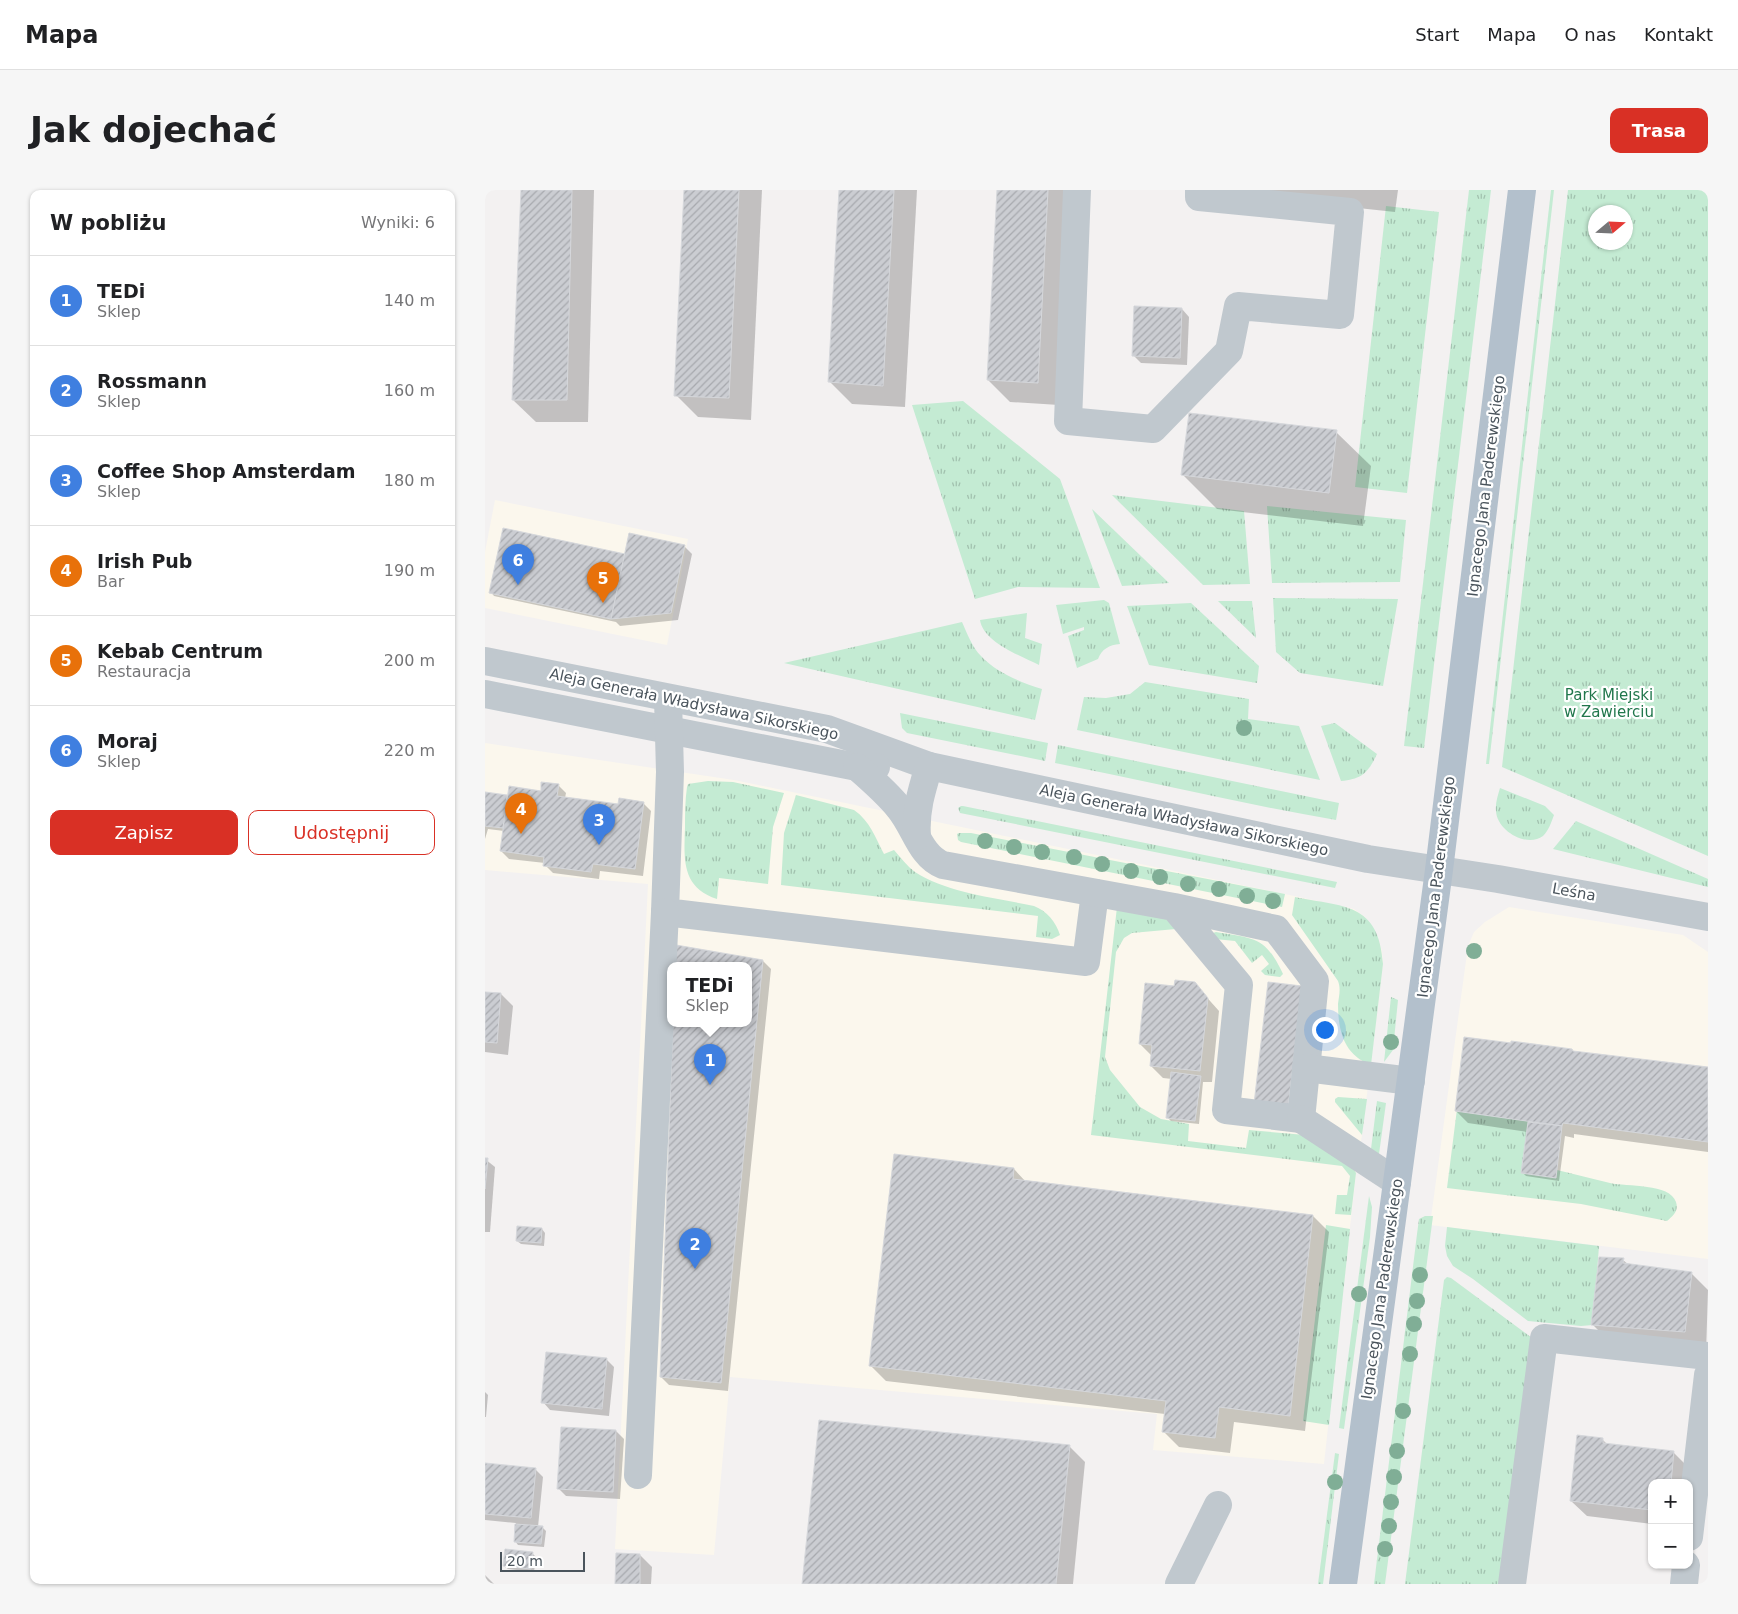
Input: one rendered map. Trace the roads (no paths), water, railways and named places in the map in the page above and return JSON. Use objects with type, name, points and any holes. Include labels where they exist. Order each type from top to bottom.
[{"type":"main road","name":"Ignacego Jana Paderewskiego","points":[[1343,1584],[1439,870],[1522,190]]},
{"type":"street","points":[[1077,190],[1068,421],[1153,428],[1229,351],[1238,306],[1340,316],[1350,212],[1199,197],[1199,190]]},
{"type":"street","name":"Aleja Generała Władysława Sikorskiego","points":[[485,661],[667,699],[827,729],[929,766],[1368,859],[1439,870]]},
{"type":"street","name":"Aleja Generała Władysława Sikorskiego","points":[[485,694],[857,767],[929,766]]},
{"type":"street","points":[[638,1475],[665,912],[670,772],[667,699]]},
{"type":"street","points":[[917,836],[918,804],[929,766]]},
{"type":"street","points":[[857,767],[899,807],[927,855],[935,862],[1174,907],[1276,929],[1315,981],[1301,1119]]},
{"type":"street","name":"Leśna","points":[[1439,870],[1708,917]]},
{"type":"street","points":[[665,912],[1086,962],[1095,893]]},
{"type":"street","points":[[1174,907],[1239,985],[1226,1110],[1301,1119],[1397,1182]]},
{"type":"street","points":[[1306,1068],[1411,1081]]},
{"type":"street","points":[[1512,1584],[1544,1338],[1708,1356]]},
{"type":"street","points":[[1691,1524],[1708,1375]]},
{"type":"street","points":[[1179,1584],[1218,1505]]},
{"type":"street","points":[[1684,1584],[1686,1569]]},
{"type":"place","name":"Moraj","points":[[518,585]]},
{"type":"place","name":"Kebab Centrum","points":[[603,603]]},
{"type":"place","name":"Irish Pub","points":[[521,834]]},
{"type":"place","name":"Coffee Shop Amsterdam","points":[[599,845]]},
{"type":"place","name":"TEDi","points":[[710,1085]]},
{"type":"place","name":"Rossmann","points":[[695,1269]]},
{"type":"park label","name":"Park Miejski w Zawierciu","points":[[1609,704]]}]
